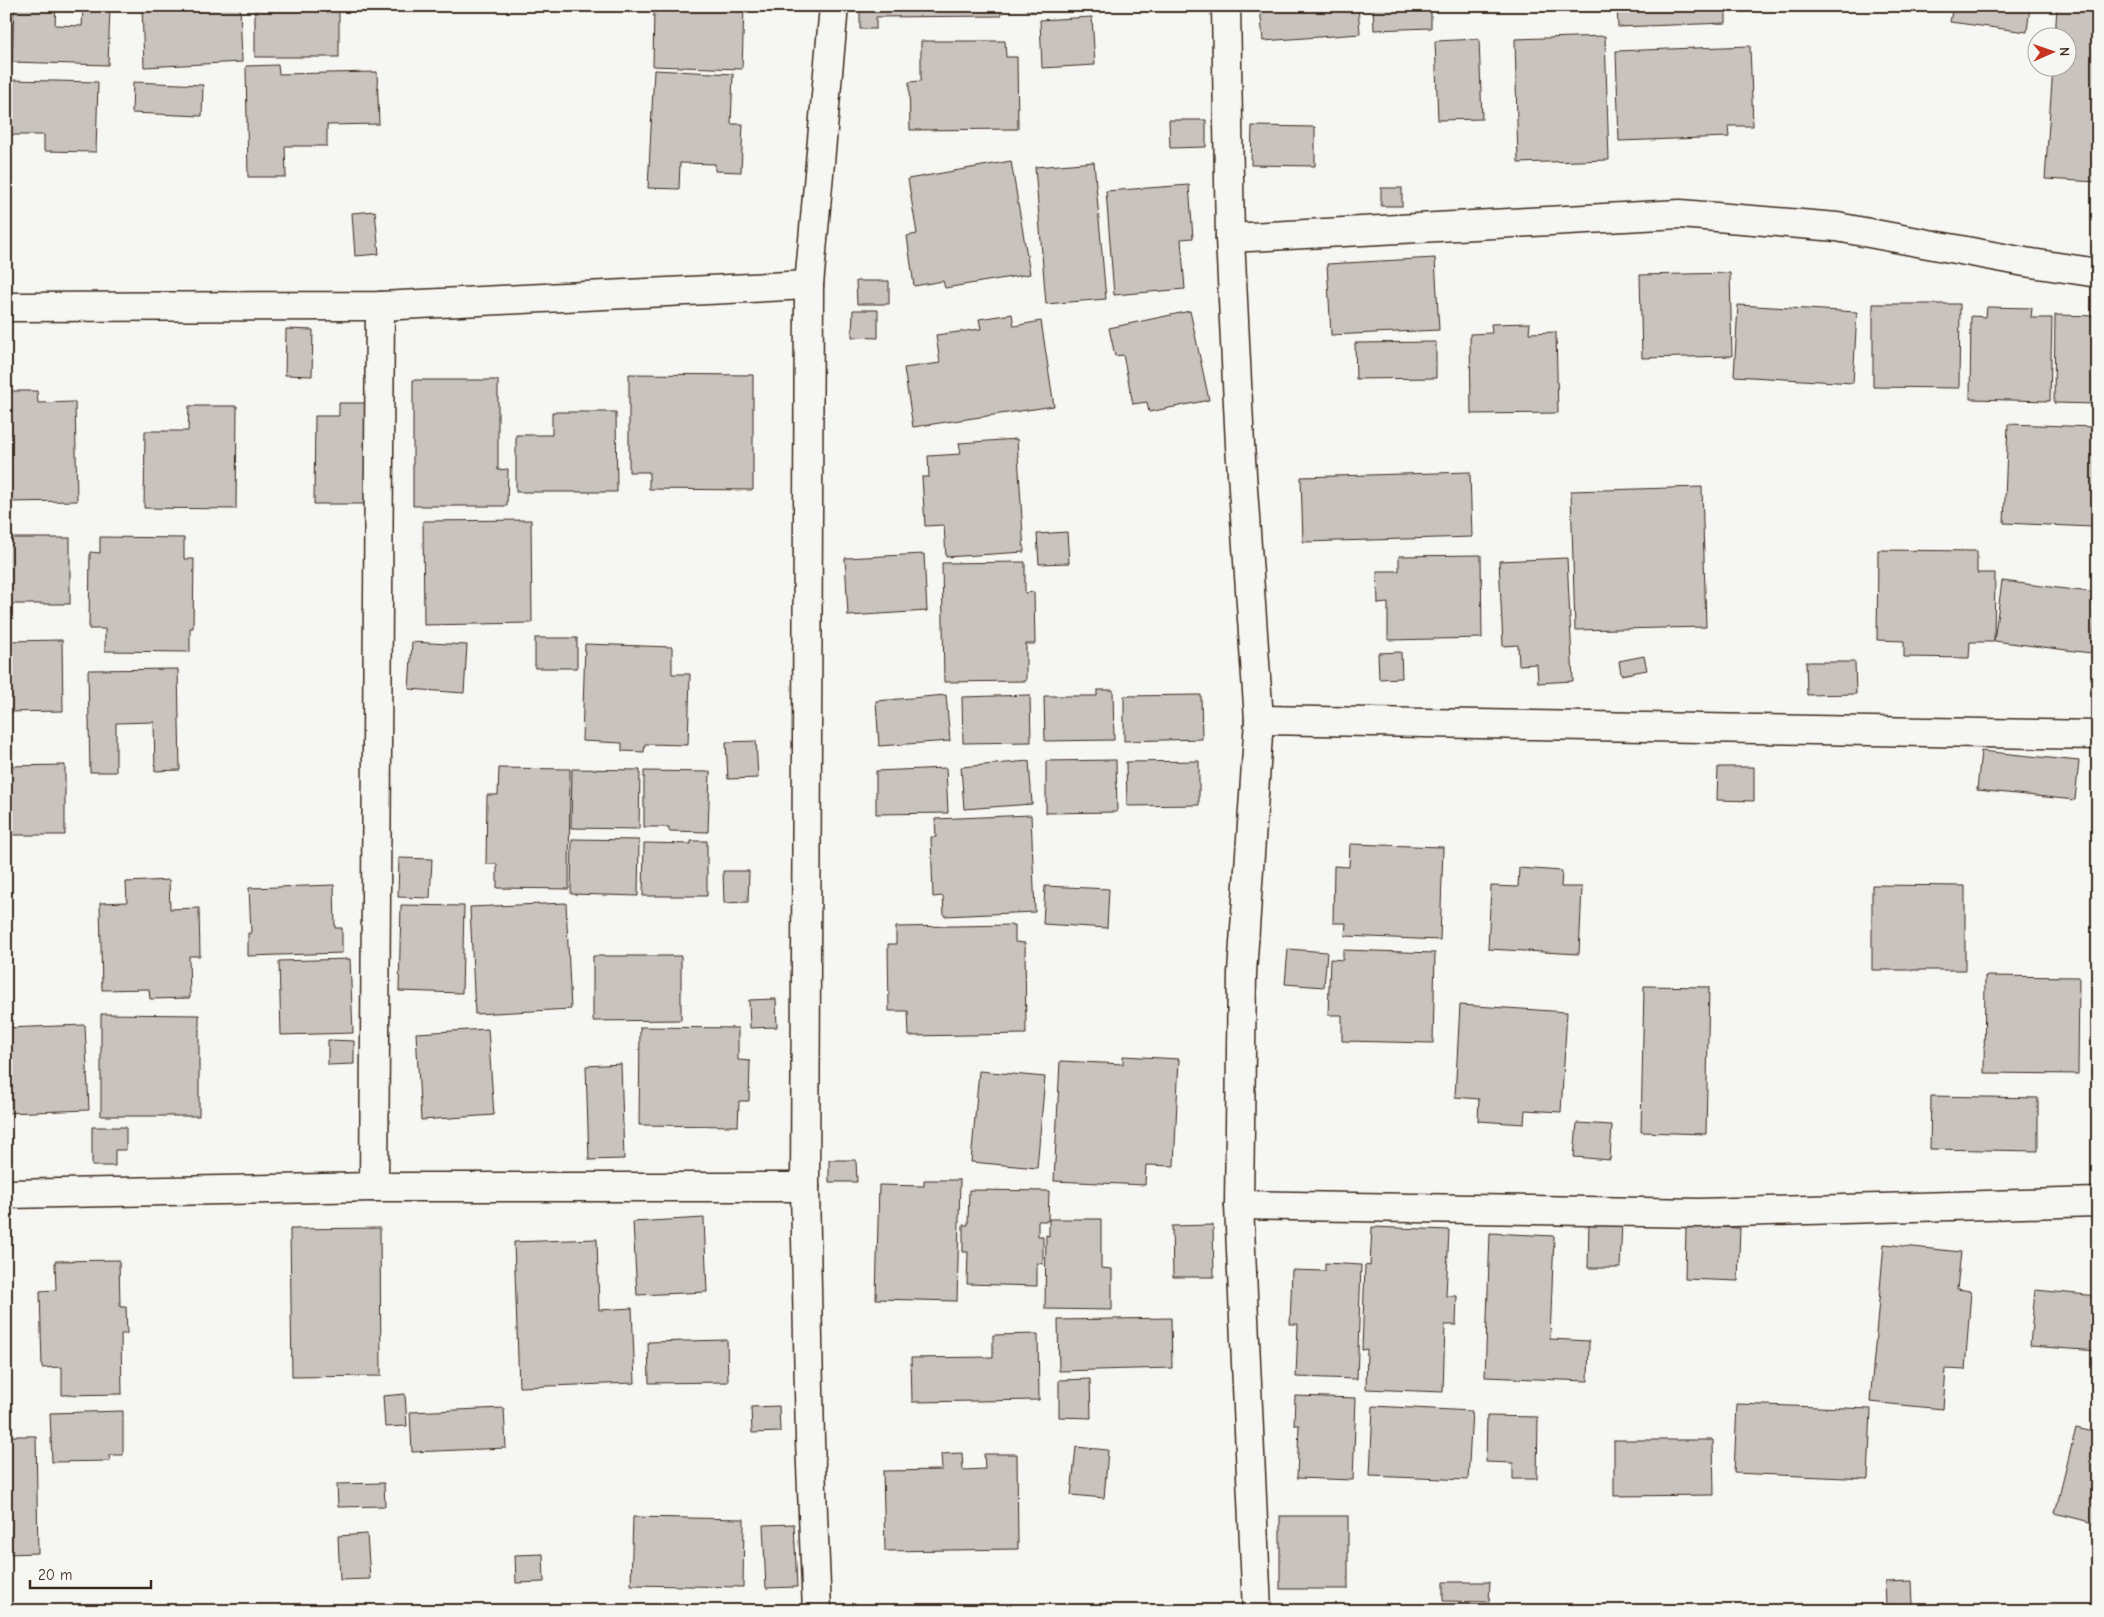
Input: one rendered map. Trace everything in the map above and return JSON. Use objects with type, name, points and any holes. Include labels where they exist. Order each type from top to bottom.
[{"type":"street","points":[[817,1611],[810,1441],[805,1187],[809,285],[834,6]]},
{"type":"street","points":[[1226,6],[1230,238],[1240,445],[1259,720],[1242,973],[1239,1205],[1257,1611]]},
{"type":"street","points":[[1230,238],[1680,214],[1837,227],[2025,262],[2098,273]]},
{"type":"street","points":[[6,307],[380,306],[809,285]]},
{"type":"street","points":[[374,1188],[380,306]]},
{"type":"street","points":[[1259,720],[2098,736]]},
{"type":"street","points":[[6,1194],[374,1188],[805,1187]]},
{"type":"street","points":[[1239,1205],[1698,1213],[2098,1202]]},
{"type":"building","points":[[14,6],[56,6],[55,25],[82,26],[83,6],[110,6],[108,65],[12,62]]},
{"type":"building","points":[[142,6],[240,6],[242,62],[144,67]]},
{"type":"building","points":[[255,6],[339,6],[339,57],[255,57]]},
{"type":"building","points":[[654,6],[744,6],[742,69],[653,66]]},
{"type":"building","points":[[860,6],[1001,6],[1001,16],[876,17],[876,29],[860,29]]},
{"type":"building","points":[[1026,6],[1064,6],[1027,11]]},
{"type":"building","points":[[1260,6],[1358,6],[1360,34],[1263,41]]},
{"type":"building","points":[[1373,6],[1431,6],[1431,28],[1374,30]]},
{"type":"building","points":[[1617,6],[1726,6],[1726,23],[1618,27]]},
{"type":"building","points":[[1953,6],[2030,6],[2026,32],[1950,22]]},
{"type":"building","points":[[2057,6],[2098,6],[2097,182],[2045,179],[2052,78],[2076,78],[2076,28],[2056,28]]},
{"type":"building","points":[[1092,17],[1095,65],[1042,68],[1040,20]]},
{"type":"building","points":[[1605,36],[1609,160],[1518,163],[1515,39]]},
{"type":"building","points":[[1479,39],[1482,119],[1438,120],[1435,41]]},
{"type":"building","points":[[921,41],[1005,41],[1006,57],[1017,57],[1018,129],[910,130],[909,82],[921,81]]},
{"type":"building","points":[[1750,46],[1753,126],[1728,126],[1729,137],[1619,141],[1616,51]]},
{"type":"building","points":[[278,65],[279,74],[377,72],[379,124],[327,125],[327,146],[285,146],[286,177],[248,177],[246,66]]},
{"type":"building","points":[[654,70],[733,74],[731,124],[743,124],[741,172],[715,171],[715,164],[680,163],[679,189],[648,188]]},
{"type":"building","points":[[8,80],[98,82],[96,152],[44,151],[44,135],[7,135]]},
{"type":"building","points":[[133,82],[203,85],[202,116],[132,113]]},
{"type":"building","points":[[1169,120],[1206,120],[1206,147],[1170,148]]},
{"type":"building","points":[[1252,126],[1315,127],[1315,166],[1251,165]]},
{"type":"building","points":[[1011,161],[1030,274],[945,288],[943,281],[914,286],[907,236],[917,234],[908,179]]},
{"type":"building","points":[[1094,162],[1106,299],[1046,304],[1035,167]]},
{"type":"building","points":[[1189,185],[1193,238],[1181,239],[1185,289],[1114,295],[1106,191]]},
{"type":"building","points":[[1381,188],[1402,188],[1402,206],[1381,206]]},
{"type":"building","points":[[2098,188],[2098,213],[2094,213]]},
{"type":"building","points":[[375,211],[379,254],[355,256],[352,213]]},
{"type":"building","points":[[1435,258],[1439,330],[1331,335],[1327,264]]},
{"type":"building","points":[[1730,273],[1732,356],[1642,358],[1640,275]]},
{"type":"building","points":[[856,281],[889,281],[889,304],[857,304]]},
{"type":"building","points":[[1873,304],[1960,304],[1959,388],[1873,387]]},
{"type":"building","points":[[1738,305],[1857,312],[1853,383],[1734,376]]},
{"type":"building","points":[[1987,307],[2032,308],[2031,318],[2052,318],[2050,401],[1970,399],[1971,316],[1986,317]]},
{"type":"building","points":[[853,310],[878,310],[878,338],[852,337]]},
{"type":"building","points":[[1190,311],[1209,400],[1149,412],[1147,402],[1133,404],[1123,355],[1115,356],[1109,328]]},
{"type":"building","points":[[1012,314],[1014,326],[1041,321],[1054,406],[913,427],[904,368],[940,363],[936,335],[981,329],[979,319]]},
{"type":"building","points":[[2055,315],[2098,316],[2098,404],[2054,403]]},
{"type":"building","points":[[1530,323],[1529,333],[1556,332],[1558,413],[1471,414],[1470,334],[1492,333],[1491,324]]},
{"type":"building","points":[[286,329],[313,330],[312,376],[285,375]]},
{"type":"building","points":[[1436,342],[1436,378],[1356,379],[1355,343]]},
{"type":"building","points":[[629,374],[753,375],[753,490],[649,489],[649,472],[629,472]]},
{"type":"building","points":[[413,380],[498,380],[498,470],[508,469],[507,506],[413,506]]},
{"type":"building","points":[[6,391],[37,391],[38,403],[75,402],[77,501],[6,502]]},
{"type":"building","points":[[339,403],[372,403],[370,504],[314,504],[315,416],[339,416]]},
{"type":"building","points":[[189,406],[237,406],[236,509],[144,508],[145,431],[188,431]]},
{"type":"building","points":[[552,412],[616,412],[617,492],[516,492],[516,435],[552,435]]},
{"type":"building","points":[[2008,424],[2096,427],[2095,446],[2098,446],[2098,510],[2093,509],[2092,527],[2004,523]]},
{"type":"building","points":[[1017,439],[1024,552],[946,557],[944,525],[925,526],[922,477],[929,477],[928,456],[961,454],[959,443]]},
{"type":"building","points":[[1470,472],[1472,537],[1303,542],[1301,477]]},
{"type":"building","points":[[1702,487],[1706,627],[1575,630],[1571,491]]},
{"type":"building","points":[[531,520],[532,623],[424,625],[423,521]]},
{"type":"building","points":[[1067,532],[1069,563],[1039,564],[1037,534]]},
{"type":"building","points":[[100,537],[184,538],[184,559],[194,559],[193,628],[190,628],[190,652],[105,651],[105,629],[89,629],[90,552],[100,553]]},
{"type":"building","points":[[6,538],[70,538],[70,604],[6,604]]},
{"type":"building","points":[[1878,550],[1977,551],[1977,573],[1995,573],[1994,642],[1970,642],[1969,658],[1904,657],[1904,641],[1877,640]]},
{"type":"building","points":[[924,554],[927,611],[848,616],[845,558]]},
{"type":"building","points":[[1481,555],[1482,638],[1388,640],[1388,603],[1378,604],[1377,571],[1399,571],[1399,556]]},
{"type":"building","points":[[1567,558],[1573,681],[1538,683],[1537,664],[1519,665],[1518,645],[1503,646],[1499,561]]},
{"type":"building","points":[[1025,562],[1025,593],[1034,592],[1035,644],[1026,644],[1026,681],[944,682],[942,563]]},
{"type":"building","points":[[2002,581],[2098,593],[2091,653],[1994,641]]},
{"type":"building","points":[[535,638],[577,638],[577,668],[535,668]]},
{"type":"building","points":[[62,640],[63,711],[6,712],[6,641]]},
{"type":"building","points":[[412,642],[467,645],[464,693],[409,689]]},
{"type":"building","points":[[585,644],[672,647],[672,674],[690,674],[688,745],[645,744],[644,752],[622,751],[622,743],[582,741]]},
{"type":"building","points":[[1401,652],[1402,678],[1379,679],[1378,653]]},
{"type":"building","points":[[1644,656],[1647,670],[1621,675],[1619,661]]},
{"type":"building","points":[[1806,662],[1855,662],[1856,694],[1807,695]]},
{"type":"building","points":[[178,669],[180,770],[155,771],[154,722],[116,723],[116,772],[90,772],[88,670]]},
{"type":"building","points":[[1097,690],[1113,690],[1114,740],[1045,741],[1044,696],[1097,696]]},
{"type":"building","points":[[946,695],[950,741],[879,746],[876,701]]},
{"type":"building","points":[[1030,695],[1031,742],[963,743],[962,697]]},
{"type":"building","points":[[1201,695],[1202,739],[1124,741],[1124,696]]},
{"type":"building","points":[[756,741],[758,778],[728,779],[726,742]]},
{"type":"building","points":[[1981,751],[2079,761],[2075,800],[1977,790]]},
{"type":"building","points":[[1116,760],[1117,812],[1046,813],[1046,761]]},
{"type":"building","points":[[1029,761],[1032,804],[964,809],[961,767]]},
{"type":"building","points":[[1199,761],[1199,805],[1127,806],[1126,762]]},
{"type":"building","points":[[65,765],[65,835],[6,835],[6,766]]},
{"type":"building","points":[[1718,767],[1754,767],[1754,801],[1717,800]]},
{"type":"building","points":[[499,768],[570,769],[569,889],[497,888],[497,864],[486,864],[487,795],[498,795]]},
{"type":"building","points":[[946,768],[948,813],[876,814],[876,771]]},
{"type":"building","points":[[572,769],[640,770],[639,829],[571,828]]},
{"type":"building","points":[[644,771],[710,772],[708,832],[669,831],[669,827],[644,827]]},
{"type":"building","points":[[1031,815],[1035,912],[944,916],[943,896],[933,897],[931,837],[936,837],[935,819]]},
{"type":"building","points":[[572,839],[639,840],[638,896],[571,894]]},
{"type":"building","points":[[691,841],[707,841],[707,896],[643,896],[644,843],[691,844]]},
{"type":"building","points":[[1350,844],[1443,847],[1440,940],[1345,936],[1346,923],[1333,923],[1334,866],[1349,867]]},
{"type":"building","points":[[399,858],[432,859],[430,898],[398,897]]},
{"type":"building","points":[[1519,868],[1562,871],[1561,887],[1582,887],[1579,954],[1488,949],[1491,886],[1518,887]]},
{"type":"building","points":[[723,871],[749,871],[748,902],[724,903]]},
{"type":"building","points":[[169,880],[170,909],[199,908],[200,956],[189,956],[190,998],[150,999],[149,989],[102,990],[100,903],[127,902],[126,882]]},
{"type":"building","points":[[334,885],[335,928],[342,928],[342,953],[248,956],[248,933],[251,933],[249,888]]},
{"type":"building","points":[[1872,885],[1965,886],[1965,970],[1872,970]]},
{"type":"building","points":[[1045,886],[1109,889],[1107,928],[1043,924]]},
{"type":"building","points":[[566,903],[571,1009],[475,1014],[470,907]]},
{"type":"building","points":[[401,905],[464,906],[462,993],[399,991]]},
{"type":"building","points":[[1015,925],[1015,942],[1025,943],[1026,1034],[909,1036],[908,1011],[889,1011],[888,944],[896,944],[896,927]]},
{"type":"building","points":[[1288,949],[1327,952],[1324,987],[1285,984]]},
{"type":"building","points":[[1343,950],[1435,953],[1433,1043],[1342,1041],[1342,1015],[1328,1015],[1330,959],[1343,960]]},
{"type":"building","points":[[593,956],[681,956],[681,1020],[593,1021]]},
{"type":"building","points":[[350,959],[353,1033],[281,1035],[279,961]]},
{"type":"building","points":[[1985,976],[2079,977],[2078,1074],[1984,1073]]},
{"type":"building","points":[[1644,986],[1709,987],[1706,1134],[1641,1132]]},
{"type":"building","points":[[776,999],[777,1027],[750,1028],[749,1000]]},
{"type":"building","points":[[1460,1005],[1567,1012],[1561,1112],[1525,1110],[1524,1124],[1478,1121],[1479,1099],[1455,1097]]},
{"type":"building","points":[[101,1014],[199,1015],[199,1116],[101,1116]]},
{"type":"building","points":[[85,1025],[89,1110],[6,1113],[6,1028]]},
{"type":"building","points":[[640,1027],[738,1028],[738,1060],[750,1061],[749,1101],[739,1101],[738,1126],[639,1125]]},
{"type":"building","points":[[488,1029],[494,1115],[421,1120],[416,1033]]},
{"type":"building","points":[[328,1040],[354,1041],[354,1064],[328,1065]]},
{"type":"building","points":[[1123,1056],[1179,1059],[1174,1166],[1146,1165],[1145,1185],[1054,1181],[1060,1061],[1123,1064]]},
{"type":"building","points":[[621,1064],[624,1159],[589,1160],[586,1066]]},
{"type":"building","points":[[979,1071],[1045,1077],[1037,1168],[971,1162]]},
{"type":"building","points":[[1931,1096],[2038,1098],[2038,1151],[1930,1149]]},
{"type":"building","points":[[1577,1123],[1612,1125],[1610,1160],[1574,1157]]},
{"type":"building","points":[[92,1127],[126,1127],[126,1150],[115,1150],[115,1166],[92,1166]]},
{"type":"building","points":[[829,1160],[856,1160],[857,1182],[829,1182]]},
{"type":"building","points":[[924,1180],[960,1180],[957,1301],[876,1299],[879,1185],[924,1186]]},
{"type":"building","points":[[969,1190],[1049,1191],[1048,1221],[1038,1221],[1038,1236],[1043,1236],[1043,1264],[1037,1263],[1037,1286],[967,1284],[968,1252],[963,1252],[963,1225],[968,1225]]},
{"type":"building","points":[[704,1218],[707,1292],[637,1295],[633,1222]]},
{"type":"building","points":[[1049,1219],[1101,1219],[1101,1268],[1112,1269],[1112,1310],[1045,1309],[1046,1235],[1049,1236]]},
{"type":"building","points":[[1589,1220],[1622,1221],[1620,1268],[1588,1268]]},
{"type":"building","points":[[1213,1225],[1214,1277],[1173,1277],[1172,1226]]},
{"type":"building","points":[[1686,1226],[1740,1228],[1738,1281],[1685,1279]]},
{"type":"building","points":[[1372,1227],[1449,1230],[1446,1296],[1457,1296],[1456,1325],[1445,1325],[1443,1392],[1366,1389],[1367,1349],[1362,1350],[1365,1265],[1370,1266]]},
{"type":"building","points":[[380,1228],[381,1376],[292,1377],[290,1229]]},
{"type":"building","points":[[1490,1233],[1554,1236],[1550,1339],[1589,1341],[1588,1381],[1485,1377]]},
{"type":"building","points":[[597,1239],[599,1310],[632,1308],[635,1383],[519,1387],[514,1242]]},
{"type":"building","points":[[1884,1244],[1961,1252],[1957,1289],[1971,1291],[1965,1370],[1946,1369],[1943,1409],[1870,1402]]},
{"type":"building","points":[[119,1260],[120,1307],[126,1307],[127,1334],[121,1334],[122,1394],[62,1395],[62,1367],[42,1368],[40,1291],[56,1290],[55,1261]]},
{"type":"building","points":[[1325,1263],[1361,1265],[1357,1379],[1296,1377],[1298,1324],[1290,1324],[1292,1270],[1325,1271]]},
{"type":"building","points":[[2035,1290],[2098,1296],[2098,1351],[2030,1346]]},
{"type":"building","points":[[1171,1318],[1172,1368],[1059,1371],[1058,1320]]},
{"type":"building","points":[[1038,1334],[1039,1400],[912,1402],[911,1358],[993,1357],[993,1335]]},
{"type":"building","points":[[727,1340],[728,1382],[649,1383],[648,1342]]},
{"type":"building","points":[[1090,1379],[1091,1418],[1059,1417],[1059,1380]]},
{"type":"building","points":[[405,1394],[407,1426],[385,1427],[383,1396]]},
{"type":"building","points":[[1295,1396],[1356,1398],[1353,1480],[1297,1478],[1299,1425],[1294,1425]]},
{"type":"building","points":[[1737,1404],[1871,1409],[1868,1479],[1734,1473]]},
{"type":"building","points":[[779,1406],[780,1432],[752,1433],[751,1407]]},
{"type":"building","points":[[1373,1406],[1472,1411],[1468,1480],[1370,1476]]},
{"type":"building","points":[[504,1408],[506,1448],[412,1452],[410,1412]]},
{"type":"building","points":[[123,1411],[123,1455],[109,1455],[110,1461],[52,1462],[50,1413]]},
{"type":"building","points":[[1487,1416],[1538,1417],[1537,1479],[1513,1479],[1513,1463],[1486,1462]]},
{"type":"building","points":[[2076,1428],[2098,1433],[2098,1524],[2055,1513]]},
{"type":"building","points":[[6,1436],[36,1436],[38,1553],[6,1554]]},
{"type":"building","points":[[1614,1440],[1713,1440],[1714,1495],[1614,1496]]},
{"type":"building","points":[[1076,1447],[1108,1450],[1104,1498],[1071,1495]]},
{"type":"building","points":[[962,1453],[963,1470],[985,1469],[984,1454],[1017,1454],[1018,1549],[885,1551],[883,1471],[942,1470],[941,1454]]},
{"type":"building","points":[[384,1483],[385,1506],[338,1507],[337,1484]]},
{"type":"building","points":[[1280,1516],[1348,1516],[1348,1589],[1280,1589]]},
{"type":"building","points":[[633,1517],[744,1519],[743,1587],[631,1585]]},
{"type":"building","points":[[794,1524],[797,1587],[766,1588],[763,1525]]},
{"type":"building","points":[[367,1534],[370,1579],[340,1580],[338,1536]]},
{"type":"building","points":[[543,1554],[544,1582],[516,1583],[515,1555]]},
{"type":"building","points":[[1912,1581],[1913,1605],[1886,1606],[1885,1582]]},
{"type":"building","points":[[1443,1582],[1490,1582],[1489,1602],[1443,1601]]}]
